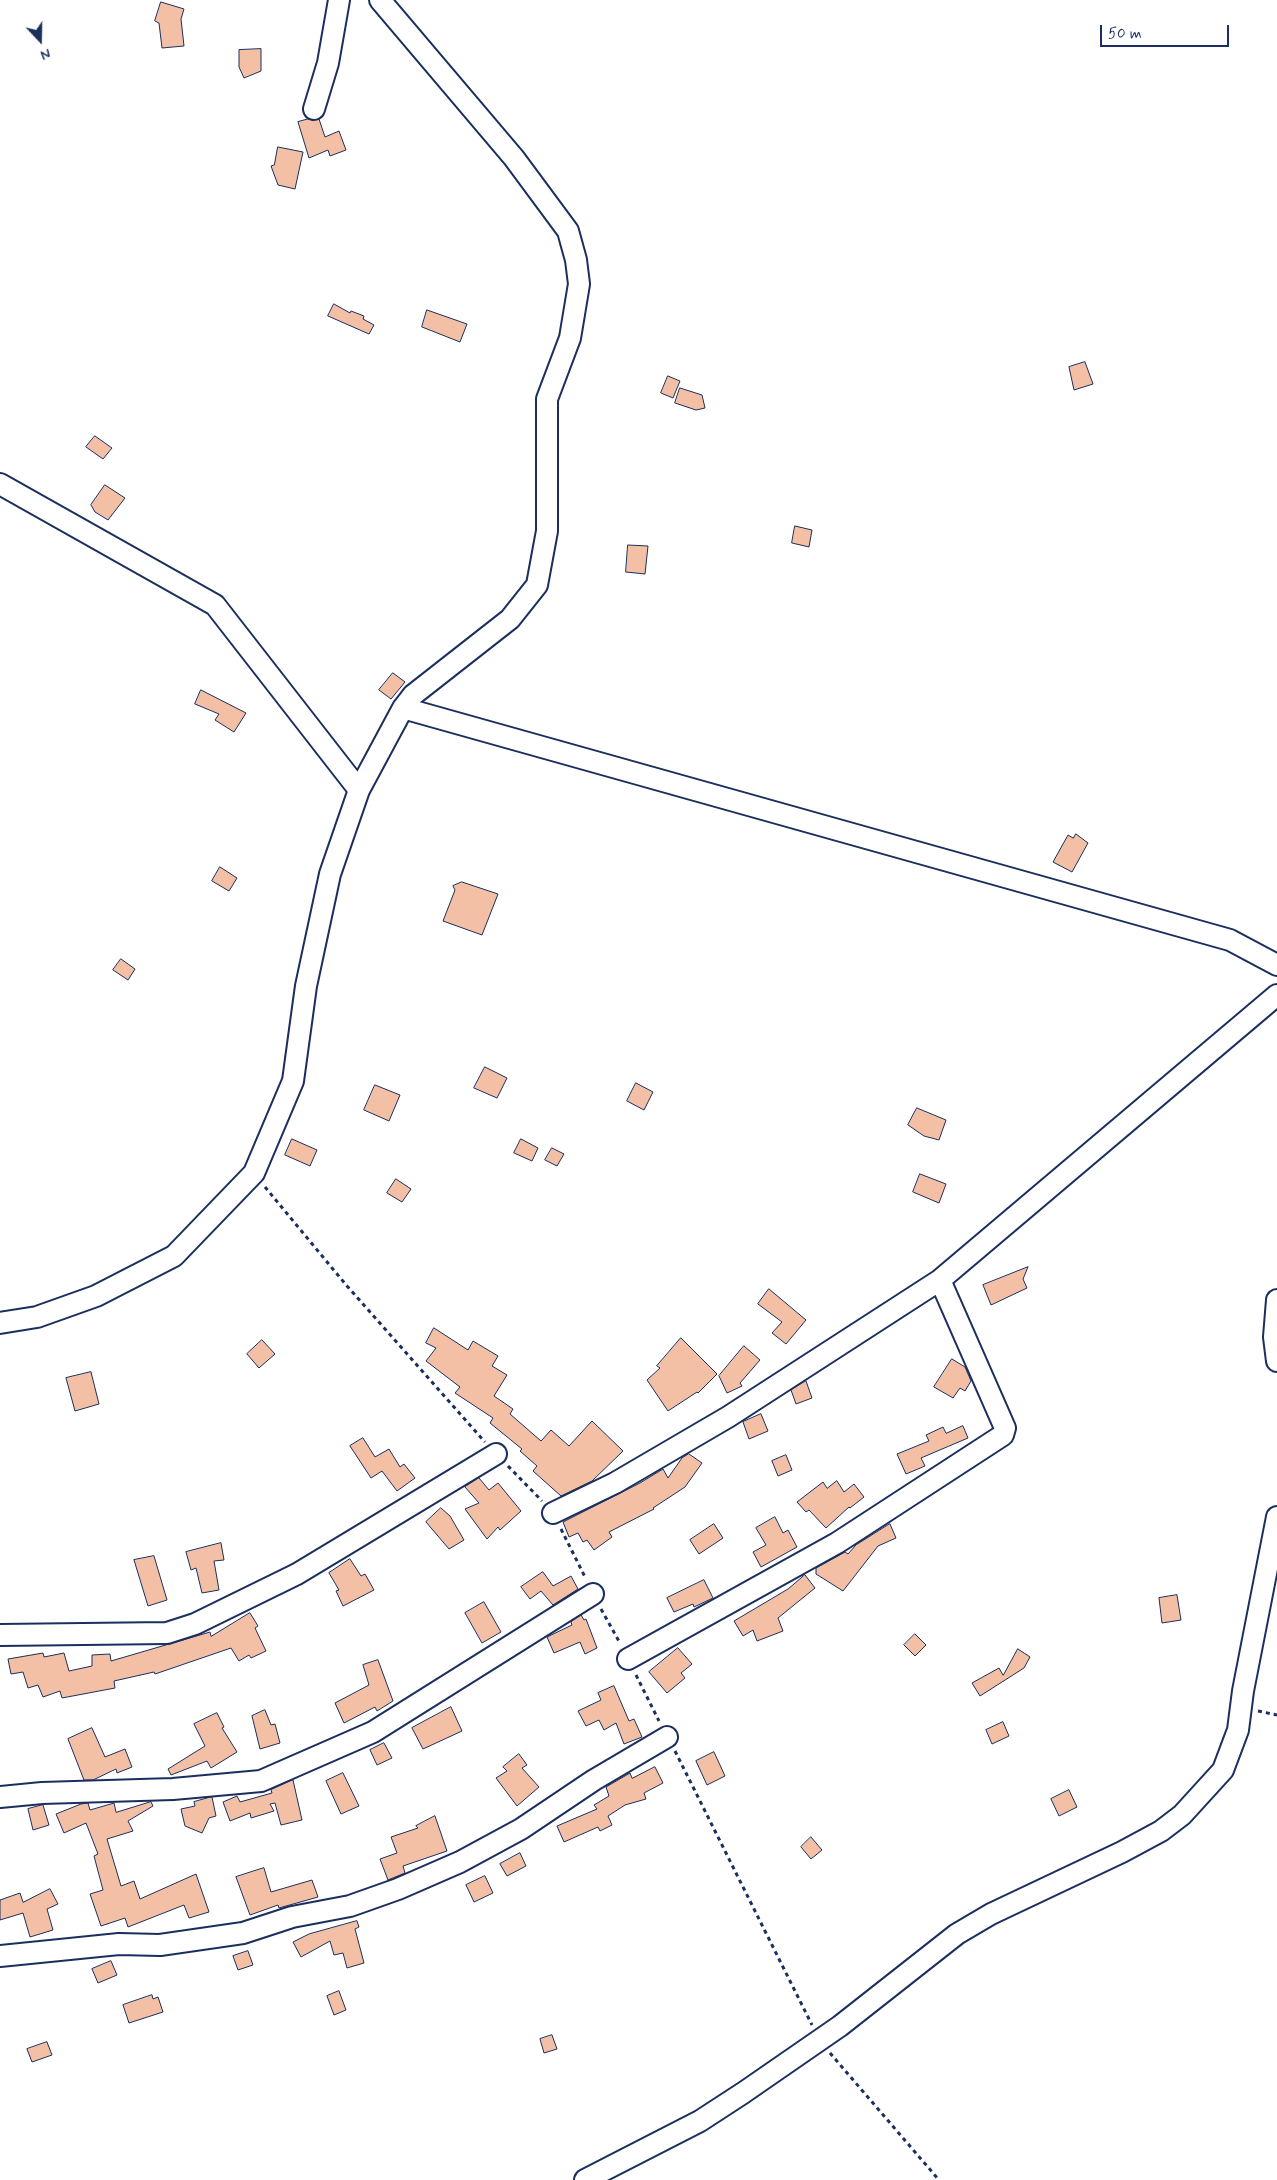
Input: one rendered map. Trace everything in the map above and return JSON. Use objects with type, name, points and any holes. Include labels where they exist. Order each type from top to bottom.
[{"type":"street","points":[[314,109],[328,63],[339,0]]},
{"type":"street","points":[[0,1323],[37,1317],[96,1296],[174,1256],[254,1173],[293,1081],[306,986],[330,874],[359,790],[403,708],[413,696],[510,619],[537,585],[547,531],[547,398],[570,338],[580,284],[576,260],[568,231],[514,158],[397,23],[380,0]]},
{"type":"street","points":[[0,484],[215,606],[359,790]]},
{"type":"street","points":[[403,708],[1230,940],[1277,965]]},
{"type":"street","points":[[553,1513],[615,1484],[728,1417],[940,1280],[1277,996]]},
{"type":"street","points":[[628,1660],[837,1543],[1003,1435],[1005,1428],[940,1280]]},
{"type":"street","points":[[1277,1300],[1274,1337],[1277,1361]]},
{"type":"street","points":[[0,1635],[166,1633],[196,1624],[297,1574],[496,1454]]},
{"type":"street","points":[[585,2180],[700,2121],[736,2098],[840,2026],[957,1934],[1000,1910],[1138,1844],[1162,1831],[1182,1815],[1222,1770],[1238,1730],[1243,1691],[1277,1517]]},
{"type":"street","points":[[0,1797],[42,1793],[173,1789],[260,1781],[373,1732],[593,1594]]},
{"type":"street","points":[[0,1956],[119,1944],[169,1944],[242,1933],[292,1917],[350,1906],[398,1889],[460,1862],[522,1829],[594,1780],[667,1737]]},
{"type":"building","points":[[161,2],[184,9],[181,19],[184,46],[162,48],[159,23],[155,21]]},
{"type":"building","points":[[261,49],[261,71],[244,78],[239,67],[239,50]]},
{"type":"building","points":[[308,119],[319,119],[325,137],[339,131],[346,150],[330,156],[328,150],[309,158],[298,122]]},
{"type":"building","points":[[278,147],[303,152],[295,189],[278,185],[271,166],[274,165]]},
{"type":"building","points":[[334,304],[350,313],[351,311],[364,316],[363,319],[374,325],[369,334],[328,316]]},
{"type":"building","points":[[427,310],[467,324],[460,342],[422,327]]},
{"type":"building","points":[[1085,362],[1093,384],[1074,390],[1069,367]]},
{"type":"building","points":[[668,376],[680,381],[673,398],[661,393]]},
{"type":"building","points":[[680,388],[702,395],[705,408],[696,410],[675,403]]},
{"type":"building","points":[[95,436],[112,448],[103,459],[86,447]]},
{"type":"building","points":[[105,485],[125,498],[108,520],[95,512],[91,505]]},
{"type":"building","points":[[795,526],[812,530],[809,547],[792,543]]},
{"type":"building","points":[[628,545],[648,546],[645,574],[626,572]]},
{"type":"building","points":[[393,673],[405,682],[391,699],[379,690]]},
{"type":"building","points":[[201,690],[246,713],[234,732],[215,720],[219,714],[195,704]]},
{"type":"building","points":[[1076,834],[1088,843],[1072,872],[1053,862],[1068,835],[1073,838]]},
{"type":"building","points":[[220,867],[237,878],[229,891],[212,881]]},
{"type":"building","points":[[462,882],[498,894],[482,935],[443,921],[455,890],[453,886]]},
{"type":"building","points":[[121,959],[135,969],[128,980],[113,970]]},
{"type":"building","points":[[485,1067],[507,1078],[497,1098],[474,1088]]},
{"type":"building","points":[[636,1083],[653,1092],[644,1110],[627,1101]]},
{"type":"building","points":[[375,1085],[400,1095],[389,1121],[364,1110]]},
{"type":"building","points":[[917,1108],[946,1120],[939,1140],[924,1136],[908,1125]]},
{"type":"building","points":[[292,1139],[317,1150],[310,1166],[285,1155]]},
{"type":"building","points":[[521,1139],[538,1148],[532,1161],[514,1153]]},
{"type":"building","points":[[552,1148],[564,1154],[557,1166],[545,1160]]},
{"type":"building","points":[[920,1174],[946,1184],[939,1203],[913,1192]]},
{"type":"building","points":[[396,1179],[411,1189],[402,1202],[387,1193]]},
{"type":"building","points":[[1028,1267],[1023,1279],[1027,1288],[991,1305],[983,1285]]},
{"type":"building","points":[[769,1289],[806,1320],[786,1344],[772,1333],[782,1322],[758,1304]]},
{"type":"building","points":[[434,1328],[468,1350],[473,1341],[498,1356],[492,1366],[507,1375],[494,1396],[513,1409],[510,1414],[541,1441],[551,1430],[569,1446],[592,1421],[623,1451],[592,1481],[561,1496],[533,1471],[537,1466],[520,1451],[522,1449],[490,1423],[493,1418],[455,1393],[460,1387],[426,1361],[436,1348],[426,1343]]},
{"type":"building","points":[[681,1338],[717,1374],[698,1393],[668,1411],[647,1380],[660,1368],[657,1366]]},
{"type":"building","points":[[262,1340],[275,1354],[259,1368],[247,1354]]},
{"type":"building","points":[[744,1346],[760,1360],[740,1383],[742,1386],[727,1393],[719,1376]]},
{"type":"building","points":[[952,1359],[965,1367],[971,1381],[965,1391],[960,1388],[953,1398],[934,1387]]},
{"type":"building","points":[[91,1372],[99,1404],[75,1411],[66,1378]]},
{"type":"building","points":[[806,1381],[812,1398],[796,1404],[791,1390]]},
{"type":"building","points":[[761,1414],[768,1431],[749,1439],[743,1422]]},
{"type":"building","points":[[963,1426],[968,1438],[921,1458],[925,1466],[906,1474],[897,1454],[929,1441],[926,1435],[943,1427],[946,1433]]},
{"type":"building","points":[[363,1438],[375,1457],[389,1449],[400,1467],[404,1464],[415,1478],[397,1491],[382,1471],[371,1478],[350,1446]]},
{"type":"building","points":[[689,1454],[702,1463],[685,1487],[654,1509],[609,1532],[612,1537],[594,1550],[587,1540],[583,1542],[578,1533],[569,1537],[563,1522],[640,1483],[663,1469],[668,1478],[682,1458]]},
{"type":"building","points":[[786,1455],[792,1470],[778,1476],[772,1461]]},
{"type":"building","points":[[479,1478],[489,1490],[498,1483],[521,1511],[500,1530],[498,1527],[487,1539],[465,1509],[479,1503],[465,1487]]},
{"type":"building","points":[[837,1481],[844,1492],[854,1484],[864,1497],[849,1507],[826,1528],[809,1510],[806,1512],[797,1502],[823,1482],[827,1488]]},
{"type":"building","points":[[441,1508],[450,1516],[464,1540],[449,1549],[426,1522]]},
{"type":"building","points":[[775,1517],[783,1533],[788,1530],[797,1547],[761,1567],[753,1552],[766,1545],[756,1528]]},
{"type":"building","points":[[714,1524],[723,1538],[699,1554],[690,1540]]},
{"type":"building","points":[[890,1524],[896,1538],[878,1546],[843,1591],[816,1574],[816,1568],[845,1552],[848,1554],[856,1545]]},
{"type":"building","points":[[221,1543],[224,1560],[214,1561],[219,1590],[202,1593],[196,1568],[191,1570],[186,1552]]},
{"type":"building","points":[[154,1556],[167,1600],[148,1606],[134,1560]]},
{"type":"building","points":[[350,1559],[361,1576],[365,1574],[374,1590],[343,1606],[336,1591],[339,1590],[329,1573]]},
{"type":"building","points":[[543,1572],[553,1586],[571,1576],[578,1589],[553,1605],[541,1591],[530,1599],[521,1587]]},
{"type":"building","points":[[805,1575],[815,1588],[778,1618],[783,1631],[757,1641],[753,1630],[743,1636],[734,1621],[788,1589]]},
{"type":"building","points":[[704,1580],[713,1598],[694,1607],[693,1604],[674,1612],[667,1598]]},
{"type":"building","points":[[1177,1595],[1181,1620],[1162,1623],[1159,1598]]},
{"type":"building","points":[[484,1602],[501,1632],[482,1643],[465,1613]]},
{"type":"building","points":[[250,1613],[258,1626],[255,1628],[266,1651],[251,1658],[249,1655],[239,1661],[231,1648],[155,1674],[154,1672],[114,1681],[115,1688],[62,1698],[60,1691],[43,1697],[38,1685],[28,1688],[23,1672],[11,1674],[8,1659],[43,1653],[44,1657],[64,1653],[69,1671],[92,1666],[92,1655],[110,1654],[111,1661],[210,1632],[211,1636]]},
{"type":"building","points":[[581,1615],[584,1620],[586,1619],[597,1648],[585,1654],[580,1642],[554,1653],[547,1637],[572,1625],[571,1622]]},
{"type":"building","points":[[915,1634],[926,1645],[915,1656],[904,1645]]},
{"type":"building","points":[[678,1648],[692,1664],[681,1673],[685,1678],[667,1693],[649,1672]]},
{"type":"building","points":[[1018,1649],[1030,1657],[1024,1668],[980,1696],[972,1683],[999,1668],[1003,1675]]},
{"type":"building","points":[[378,1660],[393,1701],[377,1711],[375,1707],[344,1723],[335,1703],[369,1685],[363,1665]]},
{"type":"building","points":[[614,1686],[629,1721],[634,1719],[642,1737],[624,1744],[616,1723],[604,1730],[599,1720],[586,1726],[578,1711],[601,1700],[598,1693]]},
{"type":"building","points":[[451,1707],[462,1731],[423,1749],[412,1728]]},
{"type":"building","points":[[265,1710],[271,1725],[275,1724],[280,1743],[260,1749],[252,1716]]},
{"type":"building","points":[[217,1713],[224,1727],[222,1728],[237,1752],[211,1768],[207,1761],[171,1775],[168,1769],[205,1746],[194,1724]]},
{"type":"building","points":[[1003,1722],[1009,1736],[992,1744],[986,1730]]},
{"type":"building","points":[[92,1728],[105,1757],[125,1749],[132,1767],[117,1773],[116,1769],[93,1780],[84,1780],[68,1739]]},
{"type":"building","points":[[384,1743],[392,1758],[377,1765],[370,1750]]},
{"type":"building","points":[[714,1752],[725,1776],[707,1785],[696,1761]]},
{"type":"building","points":[[519,1754],[527,1765],[522,1768],[539,1787],[517,1806],[496,1778],[507,1771],[503,1767]]},
{"type":"building","points":[[655,1767],[663,1783],[644,1793],[646,1799],[625,1805],[608,1816],[612,1825],[600,1831],[598,1827],[564,1842],[557,1826],[597,1809],[594,1805],[609,1796],[606,1787],[630,1773],[632,1778]]},
{"type":"building","points":[[343,1773],[359,1806],[341,1814],[326,1781]]},
{"type":"building","points":[[293,1780],[302,1820],[281,1825],[275,1803],[270,1804],[274,1811],[251,1818],[250,1813],[230,1821],[223,1802],[237,1796],[240,1802],[272,1793],[271,1790]]},
{"type":"building","points":[[1069,1790],[1077,1807],[1059,1816],[1051,1799]]},
{"type":"building","points":[[212,1797],[216,1816],[209,1818],[202,1833],[185,1826],[181,1809],[195,1806],[194,1802]]},
{"type":"building","points":[[151,1802],[153,1806],[128,1821],[133,1831],[107,1839],[121,1886],[134,1881],[140,1899],[196,1874],[209,1912],[189,1918],[184,1905],[128,1927],[125,1918],[101,1926],[90,1894],[103,1890],[94,1856],[98,1854],[86,1823],[64,1833],[56,1814],[88,1803],[90,1810],[114,1803],[116,1812]]},
{"type":"building","points":[[43,1805],[49,1825],[33,1830],[28,1809]]},
{"type":"building","points":[[435,1816],[447,1851],[403,1866],[405,1873],[388,1880],[380,1859],[397,1853],[391,1837],[418,1828],[416,1826]]},
{"type":"building","points":[[811,1837],[822,1850],[811,1859],[801,1847]]},
{"type":"building","points":[[520,1853],[526,1866],[507,1876],[500,1864]]},
{"type":"building","points":[[264,1868],[271,1892],[312,1880],[318,1897],[279,1908],[278,1905],[250,1915],[236,1877]]},
{"type":"building","points":[[485,1876],[493,1893],[474,1902],[466,1885]]},
{"type":"building","points":[[50,1889],[58,1904],[47,1909],[53,1930],[30,1937],[23,1913],[0,1920],[0,1900],[20,1893],[23,1902]]},
{"type":"building","points":[[357,1921],[359,1927],[355,1929],[364,1963],[347,1968],[343,1953],[334,1955],[330,1941],[301,1957],[293,1942],[309,1934]]},
{"type":"building","points":[[248,1951],[253,1965],[238,1970],[233,1956]]},
{"type":"building","points":[[111,1961],[117,1975],[98,1983],[92,1969]]},
{"type":"building","points":[[339,1991],[346,2010],[334,2015],[327,1996]]},
{"type":"building","points":[[152,1995],[153,1999],[158,1997],[163,2012],[129,2023],[123,2005]]},
{"type":"building","points":[[552,2035],[557,2049],[544,2053],[540,2039]]},
{"type":"building","points":[[47,2042],[52,2055],[32,2062],[27,2049]]}]
